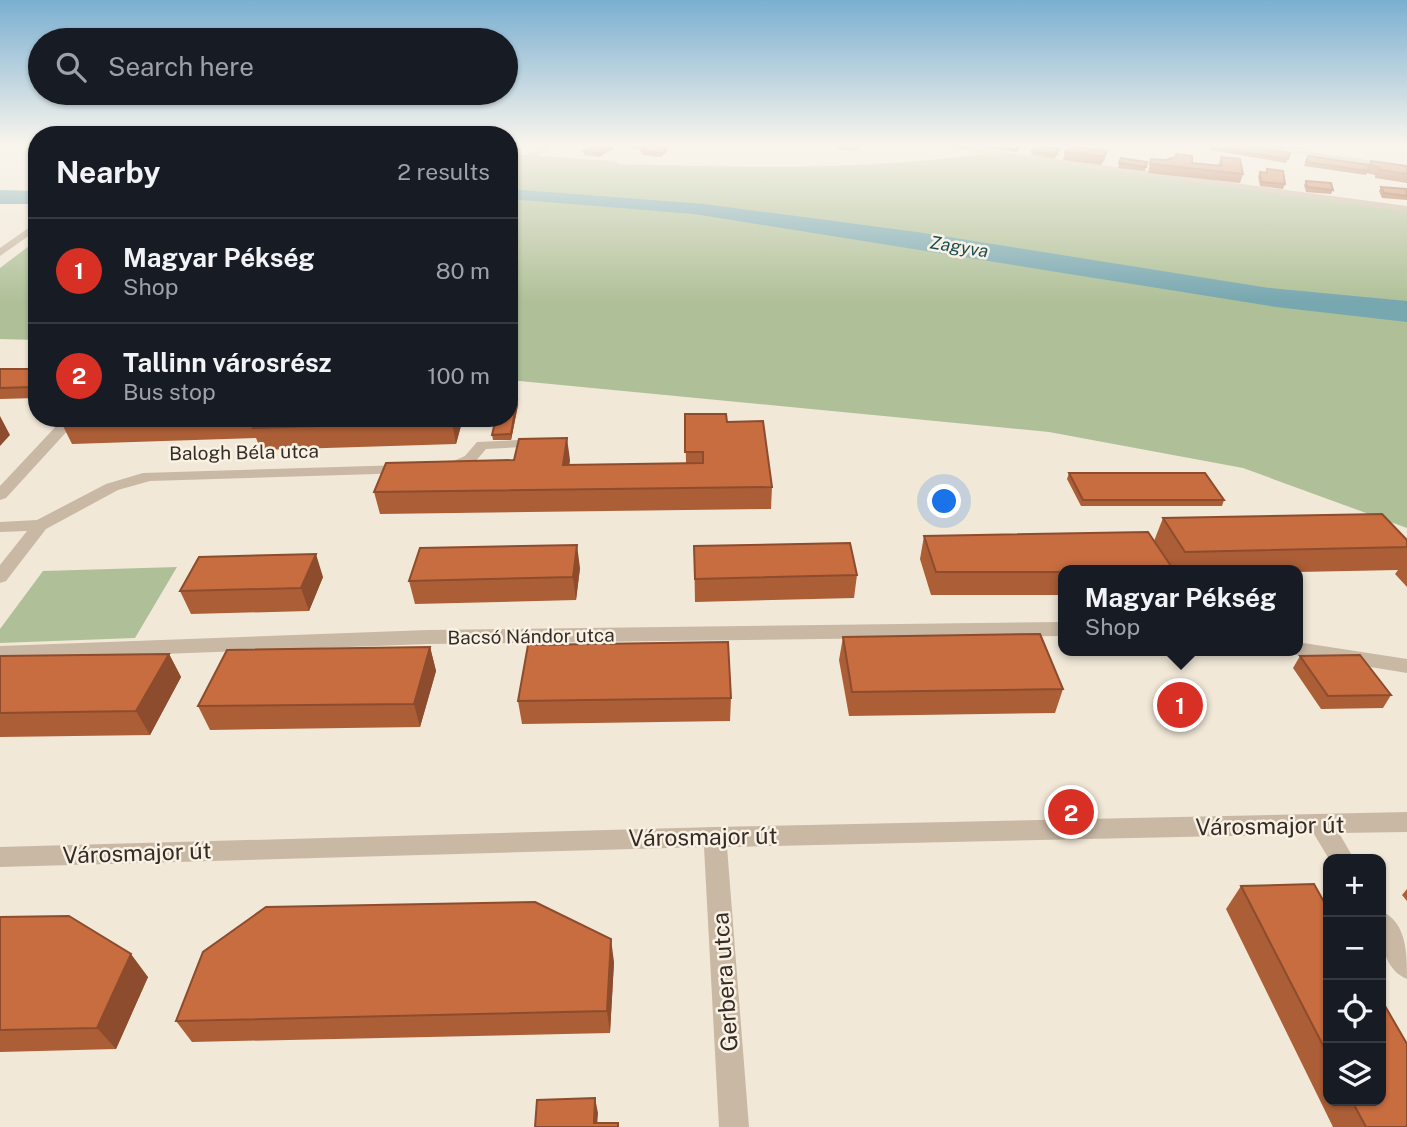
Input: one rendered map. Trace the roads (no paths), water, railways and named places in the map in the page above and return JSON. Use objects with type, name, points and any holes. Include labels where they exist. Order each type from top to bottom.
[{"type":"street","points":[[1315,197],[1407,209]]},
{"type":"street","points":[[0,253],[28,232]]},
{"type":"street","points":[[0,495],[63,427]]},
{"type":"street","name":"Balogh Béla utca","points":[[0,578],[40,525],[112,487],[149,476],[449,469],[470,459],[482,445],[518,444]]},
{"type":"street","points":[[0,527],[40,525]]},
{"type":"street","name":"Bacsó Nándor utca","points":[[0,653],[428,637],[1058,629]]},
{"type":"street","points":[[1303,650],[1407,666]]},
{"type":"street","name":"Városmajor út","points":[[0,857],[715,836],[1407,822]]},
{"type":"street","points":[[1321,825],[1339,854]]},
{"type":"street","name":"Gerbera utca","points":[[715,836],[734,1127]]},
{"type":"street","points":[[1386,931],[1407,966]]},
{"type":"water","points":[[0,197],[28,197],[28,204],[0,204]]},
{"type":"water","name":"Zagyva","points":[[518,197],[608,197],[704,204],[917,232],[1269,288],[1407,301],[1407,322],[1276,307],[694,214],[518,200]]},
{"type":"place","name":"Magyar Pékség","points":[[1180,705]]},
{"type":"place","name":"Tallinn városrész","points":[[1071,812]]}]
